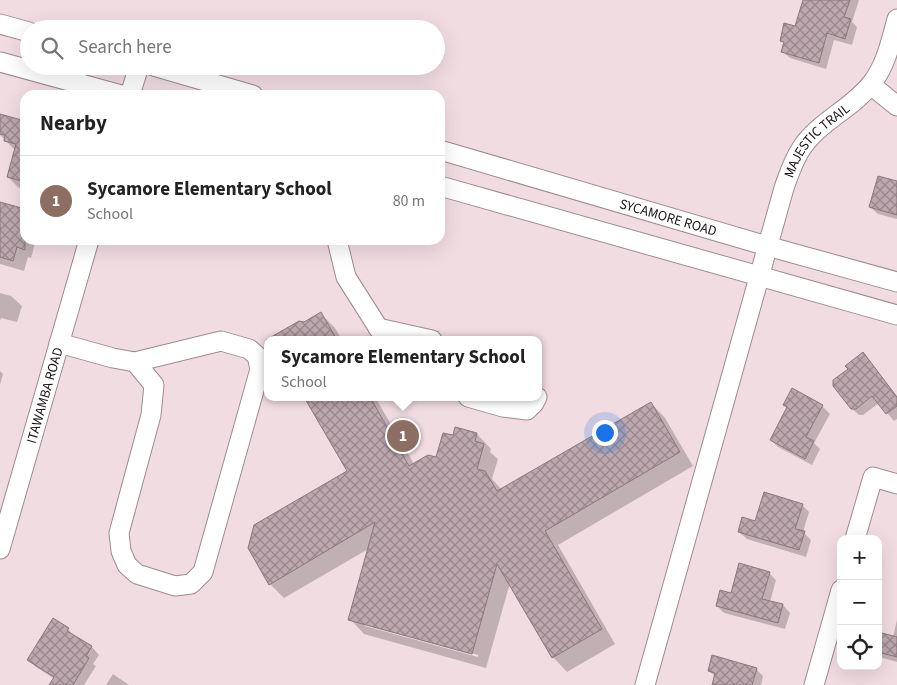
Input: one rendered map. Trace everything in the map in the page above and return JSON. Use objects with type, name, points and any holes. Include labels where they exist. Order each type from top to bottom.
[{"type":"street","name":"MAJESTIC TRAIL","points":[[645,685],[767,246],[793,163],[815,132],[847,108],[871,85],[883,64],[897,19]]},
{"type":"street","points":[[0,24],[20,30]]},
{"type":"street","points":[[0,62],[20,67]]},
{"type":"street","points":[[48,75],[103,90]]},
{"type":"street","points":[[132,90],[136,75]]},
{"type":"street","points":[[184,75],[237,90]]},
{"type":"street","points":[[871,85],[897,106]]},
{"type":"street","name":"SYCAMORE ROAD","points":[[445,151],[897,282]]},
{"type":"street","points":[[445,187],[897,315]]},
{"type":"street","name":"ITAWAMBA ROAD","points":[[0,549],[87,245]]},
{"type":"street","points":[[338,245],[346,277],[382,334],[399,336]]},
{"type":"street","points":[[59,343],[135,362],[221,341],[249,349],[257,356],[260,369],[203,572],[191,584],[175,586],[137,574],[126,565],[121,551],[119,533],[151,415],[154,386],[135,362]]},
{"type":"street","points":[[482,401],[503,407],[527,410],[535,401]]},
{"type":"street","points":[[856,535],[873,477],[897,484]]},
{"type":"street","points":[[814,685],[837,604]]},
{"type":"building","points":[[803,0],[850,0],[844,17],[851,19],[845,39],[827,33],[819,63],[781,52],[784,42],[780,41],[784,23],[795,26]]},
{"type":"building","points":[[0,114],[20,120],[20,181],[7,177],[16,144],[4,141],[5,135],[0,134]]},
{"type":"building","points":[[878,176],[897,181],[897,215],[869,207]]},
{"type":"building","points":[[0,202],[20,208],[20,245],[25,245],[25,250],[17,247],[13,261],[0,257]]},
{"type":"building","points":[[321,312],[335,336],[273,336],[299,321],[304,322]]},
{"type":"building","points":[[863,352],[897,397],[897,406],[886,414],[872,396],[856,409],[851,409],[833,386],[833,380],[848,369],[845,366]]},
{"type":"building","points":[[792,388],[823,405],[806,437],[814,441],[805,459],[770,440],[787,407],[783,405]]},
{"type":"building","points":[[306,401],[372,401],[409,466],[428,455],[436,457],[443,433],[453,435],[455,427],[477,433],[475,441],[484,444],[477,469],[485,471],[497,491],[651,402],[680,452],[545,531],[602,629],[552,658],[497,564],[472,654],[348,620],[375,522],[269,585],[248,548],[254,525],[347,471]]},
{"type":"building","points":[[764,492],[803,504],[795,529],[805,531],[799,550],[738,532],[742,517],[755,521]]},
{"type":"building","points":[[739,563],[770,572],[762,599],[783,604],[778,623],[716,606],[720,590],[731,593]]},
{"type":"building","points":[[53,618],[69,628],[67,631],[92,646],[86,656],[89,658],[73,685],[49,685],[54,677],[27,660]]},
{"type":"building","points":[[882,633],[897,637],[897,657],[882,653]]},
{"type":"building","points":[[712,655],[757,668],[752,685],[712,685],[715,673],[708,671]]},
{"type":"place","name":"Sycamore Elementary School","points":[[403,436]]}]
